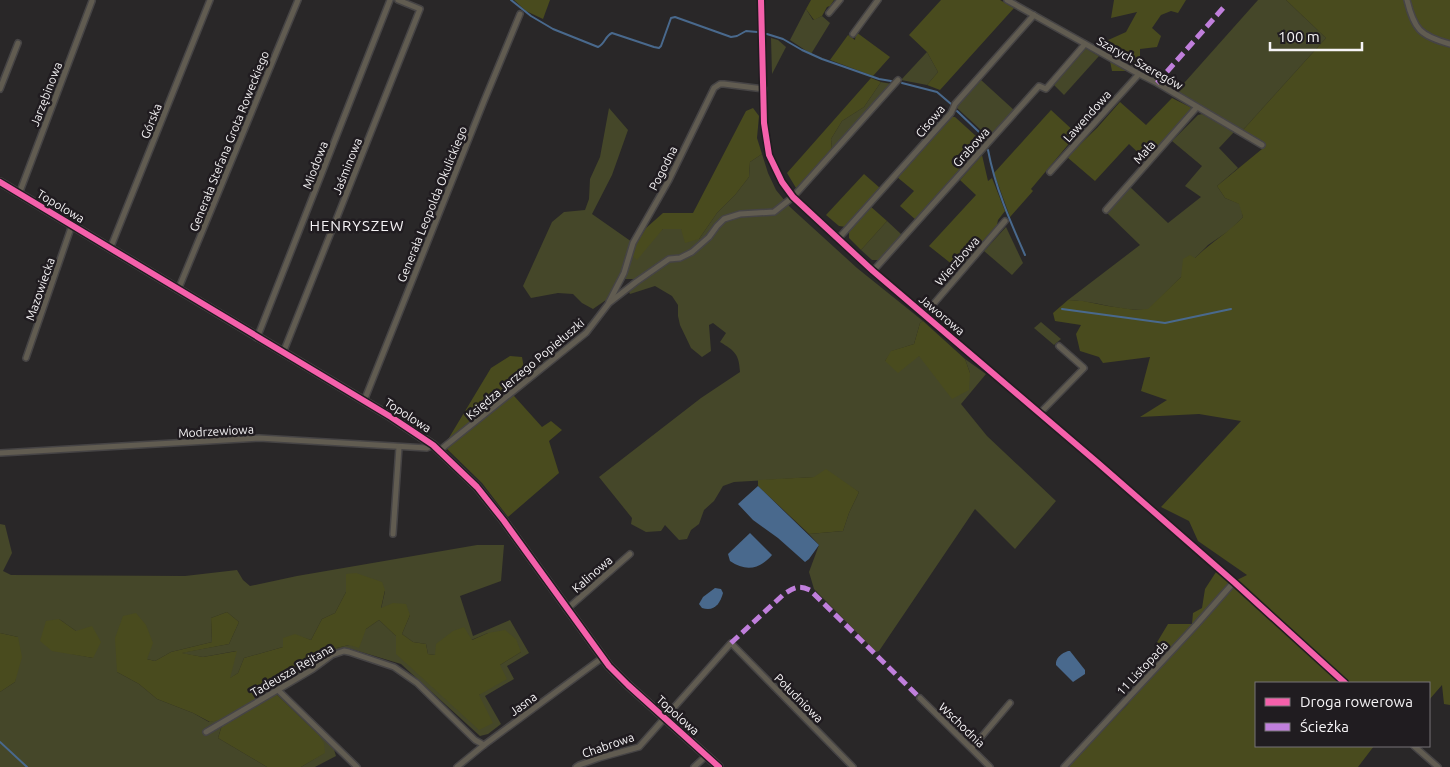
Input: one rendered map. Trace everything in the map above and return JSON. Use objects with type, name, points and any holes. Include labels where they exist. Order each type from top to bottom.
[{"type":"street","name":"Górska","points":[[110,249],[210,0]]},
{"type":"street","name":"Generała Stefana Grota Roweckiego","points":[[178,290],[298,0]]},
{"type":"street","name":"Miodowa","points":[[257,338],[390,0]]},
{"type":"street","name":"Jaśminowa","points":[[283,353],[420,9],[398,0]]},
{"type":"street","name":"Jaworowa","points":[[761,0],[764,123],[769,155],[782,182],[793,197],[873,271],[1234,582],[1344,682]]},
{"type":"street","points":[[830,13],[840,0]]},
{"type":"street","points":[[852,34],[878,0]]},
{"type":"street","name":"Szarych Szeregów","points":[[1007,0],[1158,84],[1262,145]]},
{"type":"street","points":[[1407,0],[1412,19],[1418,29],[1430,37],[1450,44]]},
{"type":"street","name":"Jarzębinowa","points":[[20,194],[92,1]]},
{"type":"street","name":"Generała Leopolda Okulickiego","points":[[364,401],[520,14]]},
{"type":"street","name":"Cisowa","points":[[838,239],[951,113],[956,104],[1034,15]]},
{"type":"street","points":[[0,89],[18,43]]},
{"type":"street","name":"Grabowa","points":[[873,271],[1039,86],[1046,88],[1085,44]]},
{"type":"street","name":"Lawendowa","points":[[1050,172],[1138,74]]},
{"type":"street","name":"Księdza Jerzego Popiełuszki","points":[[440,450],[586,333],[609,302],[669,258],[680,258],[692,252],[709,238],[724,219],[740,214],[774,212],[793,197],[898,80]]},
{"type":"street","name":"Pogodna","points":[[609,302],[624,274],[633,243],[669,180],[714,88],[724,84],[764,89]]},
{"type":"street","name":"Mała","points":[[1106,210],[1197,108]]},
{"type":"street","name":"Topolowa","points":[[0,182],[412,430],[440,450],[478,487],[602,658],[628,685],[718,767]]},
{"type":"street","name":"Wierzbowa","points":[[924,315],[1005,221]]},
{"type":"street","name":"Mazowiecka","points":[[26,358],[72,226]]},
{"type":"street","points":[[1040,413],[1084,368],[1059,346]]},
{"type":"street","name":"Modrzewiowa","points":[[0,453],[259,438],[427,448],[433,445]]},
{"type":"street","points":[[393,534],[399,446]]},
{"type":"street","name":"Kalinowa","points":[[567,609],[630,554]]},
{"type":"street","name":"11 Listopada","points":[[1064,767],[1234,582]]},
{"type":"street","name":"Południowa","points":[[665,718],[731,643],[853,767]]},
{"type":"street","name":"Tadeusza Rejtana","points":[[206,732],[332,656],[344,651],[394,666],[417,683],[476,740],[484,745]]},
{"type":"street","name":"Jasna","points":[[457,767],[602,658]]},
{"type":"street","points":[[278,690],[357,767]]},
{"type":"street","name":"Wschodnia","points":[[920,698],[990,767]]},
{"type":"street","points":[[972,748],[1010,703]]},
{"type":"street","name":"Chabrowa","points":[[576,767],[599,758],[639,747],[665,718]]},
{"type":"street","points":[[1415,747],[1438,767]]},
{"type":"street","points":[[694,767],[706,756]]},
{"type":"green space","points":[[514,0],[550,0],[543,19],[526,11]]},
{"type":"green space","points":[[811,0],[834,0],[822,16],[814,20],[806,9]]},
{"type":"green space","points":[[941,0],[1000,0],[1014,8],[940,90],[927,85],[938,72],[927,52],[909,35]]},
{"type":"green space","points":[[1114,0],[1186,0],[1178,13],[1171,11],[1161,15],[1152,28],[1161,36],[1157,47],[1140,49],[1140,61],[1132,71],[1112,71],[1106,41],[1126,32],[1137,12],[1111,18]]},
{"type":"green space","points":[[1258,0],[1286,0],[1326,38],[1243,130],[1181,96],[1177,91]]},
{"type":"green space","points":[[1286,0],[1450,0],[1450,705],[1444,704],[1442,685],[1430,699],[1430,682],[1255,682],[1255,747],[1373,747],[1358,767],[1067,767],[1128,704],[1147,670],[1164,656],[1156,644],[1168,624],[1192,624],[1193,613],[1202,608],[1205,589],[1216,572],[1237,580],[1247,575],[1198,541],[1189,521],[1161,507],[1241,421],[1199,414],[1140,417],[1167,400],[1141,391],[1150,357],[1103,363],[1099,357],[1080,351],[1076,334],[1081,325],[1055,321],[1053,313],[1068,300],[1136,310],[1148,309],[1181,277],[1183,259],[1190,255],[1195,258],[1243,217],[1239,204],[1225,198],[1217,186],[1262,149],[1243,130],[1326,38]]},
{"type":"green space","points":[[806,9],[813,20],[822,16],[830,23],[811,54],[790,40]]},
{"type":"green space","points":[[856,32],[890,57],[873,76],[830,60],[848,35],[855,40]]},
{"type":"green space","points":[[771,38],[778,40],[786,47],[772,74]]},
{"type":"green space","points":[[1085,48],[1099,56],[1064,95],[1054,85]]},
{"type":"green space","points":[[927,52],[938,72],[927,85],[901,80]]},
{"type":"green space","points":[[871,78],[881,82],[864,107],[842,121],[831,139],[832,150],[796,188],[787,173]]},
{"type":"green space","points":[[981,80],[1015,111],[987,140],[981,130],[956,107]]},
{"type":"green space","points":[[881,82],[892,84],[832,150],[831,139],[842,121],[864,107]]},
{"type":"green space","points":[[1172,98],[1192,108],[1192,111],[1146,160],[1129,144],[1095,181],[1067,157],[1120,102],[1146,125]]},
{"type":"green space","points":[[609,108],[628,130],[612,175],[592,214],[632,242],[630,254],[663,229],[681,229],[699,239],[717,213],[749,177],[750,162],[762,154],[776,190],[790,207],[857,268],[923,321],[920,323],[914,344],[892,351],[885,361],[919,356],[970,373],[965,359],[986,374],[961,404],[987,436],[1056,501],[1015,549],[975,509],[879,651],[876,652],[814,589],[809,572],[819,545],[809,534],[843,531],[859,492],[847,485],[814,477],[734,482],[723,486],[714,501],[704,510],[699,524],[691,530],[687,539],[679,540],[665,525],[661,531],[646,532],[631,524],[632,518],[599,477],[701,398],[740,372],[739,361],[735,354],[720,342],[726,333],[713,323],[709,325],[711,351],[702,357],[691,348],[680,325],[678,305],[672,296],[655,286],[630,294],[628,290],[636,279],[621,279],[606,300],[593,309],[582,303],[573,294],[558,293],[531,298],[523,286],[552,222],[564,212],[585,210],[589,199],[590,179],[600,157]]},
{"type":"green space","points":[[753,108],[759,116],[757,138],[762,154],[750,162],[749,177],[717,213],[699,239],[685,243],[681,229],[663,229],[637,260],[630,254],[646,228],[663,213],[693,213],[746,111]]},
{"type":"green space","points":[[1051,110],[1077,134],[1031,189],[1033,191],[1010,217],[994,173]]},
{"type":"green space","points":[[1202,114],[1234,132],[1219,148],[1238,168],[1217,186],[1225,198],[1240,204],[1243,217],[1230,230],[1208,245],[1195,258],[1181,277],[1148,310],[1068,300],[1140,245],[1107,213],[1130,187],[1168,223],[1201,197],[1185,186],[1202,166],[1172,141],[1198,115]]},
{"type":"green space","points":[[952,117],[955,117],[977,137],[981,148],[916,220],[900,206],[914,191],[897,177]]},
{"type":"green space","points":[[982,155],[988,181],[992,178],[1005,211],[998,220],[997,225],[958,269],[929,246],[976,195],[960,180]]},
{"type":"green space","points":[[864,174],[880,188],[846,227],[839,226],[826,215]]},
{"type":"green space","points":[[870,206],[887,221],[861,250],[849,238],[849,231]]},
{"type":"green space","points":[[887,221],[902,235],[880,260],[872,260],[861,250]]},
{"type":"green space","points":[[1006,227],[1023,263],[1012,275],[984,251]]},
{"type":"green space","points":[[923,321],[965,359],[970,373],[969,390],[952,399],[919,356],[898,373],[885,361],[891,351],[914,344],[920,323]]},
{"type":"green space","points":[[1041,322],[1061,339],[1054,345],[1034,328]]},
{"type":"green space","points":[[510,356],[522,357],[524,368],[506,387],[542,427],[551,421],[562,430],[549,441],[559,473],[508,517],[482,483],[444,446],[491,368]]},
{"type":"green space","points":[[826,469],[859,492],[843,531],[809,534],[758,486],[758,480],[814,477]]},
{"type":"green space","points":[[0,524],[5,525],[12,553],[3,571],[11,575],[185,576],[237,570],[243,580],[250,586],[477,545],[504,545],[501,581],[460,596],[473,636],[510,620],[529,653],[507,666],[514,679],[485,696],[501,724],[488,734],[480,736],[401,664],[348,648],[337,650],[276,690],[332,743],[336,756],[315,767],[301,767],[324,753],[318,734],[271,689],[336,648],[349,645],[379,620],[396,636],[479,695],[500,665],[521,652],[488,633],[435,655],[428,654],[426,644],[413,642],[402,634],[410,615],[381,609],[385,591],[346,574],[346,592],[335,613],[322,619],[311,640],[295,635],[283,647],[244,658],[238,673],[229,679],[236,651],[203,657],[180,653],[229,644],[239,622],[227,612],[211,618],[212,642],[171,652],[155,661],[147,659],[117,672],[139,684],[157,699],[193,713],[209,722],[224,718],[218,738],[267,767],[0,767],[0,692],[15,682],[18,637],[0,633]],"holes":[[[59,619],[76,631],[93,658],[72,654]]]},
{"type":"green space","points":[[356,573],[382,582],[385,590],[381,608],[393,603],[406,604],[410,615],[402,634],[413,642],[426,644],[428,654],[435,655],[436,644],[453,631],[464,627],[472,640],[488,633],[505,630],[516,639],[521,652],[500,665],[507,679],[479,695],[493,723],[479,730],[396,654],[396,636],[379,620],[366,629],[359,648],[349,645],[336,648],[271,689],[318,734],[324,743],[325,753],[301,767],[267,767],[218,738],[224,719],[210,722],[157,699],[139,684],[117,672],[115,638],[123,616],[136,613],[146,625],[153,643],[147,659],[155,661],[171,652],[212,642],[211,618],[227,612],[239,622],[229,644],[182,653],[203,657],[237,651],[230,678],[238,673],[244,658],[283,647],[283,638],[295,634],[311,640],[322,619],[335,613],[346,592],[346,574]]},
{"type":"green space","points":[[59,619],[76,631],[92,626],[101,642],[93,658],[52,651],[40,641],[46,621]]},
{"type":"green space","points":[[0,633],[18,637],[22,657],[15,682],[0,692]]},
{"type":"water","points":[[758,486],[819,545],[805,562],[778,538],[753,520],[738,504]]},
{"type":"water","points":[[750,533],[772,555],[758,566],[747,568],[730,561],[728,554]]},
{"type":"water","points":[[715,588],[721,589],[723,593],[720,601],[713,608],[702,608],[699,604],[703,597]]},
{"type":"water","points":[[1068,651],[1085,670],[1085,674],[1073,682],[1056,665],[1059,656]]},
{"type":"waterway","points":[[511,0],[531,16],[553,29],[598,47],[612,33],[659,48],[671,18],[675,17],[731,37],[746,31],[757,32]]},
{"type":"waterway","points":[[767,34],[783,39],[822,59],[879,79],[891,81]]},
{"type":"waterway","points":[[902,83],[937,92],[951,104]]},
{"type":"waterway","points":[[957,111],[979,132],[985,142]]},
{"type":"waterway","points":[[988,150],[999,191],[1025,255]]},
{"type":"waterway","points":[[1062,309],[1165,323],[1231,309]]},
{"type":"waterway","points":[[0,742],[27,767]]},
{"type":"marked path","points":[[1157,83],[1224,7]]},
{"type":"marked path","points":[[731,643],[784,594],[797,588],[806,588],[920,698]]},
{"type":"cycle path","points":[[761,0],[764,123],[769,155],[782,182],[793,197],[873,271],[1098,463],[1234,582],[1344,682]]},
{"type":"cycle path","points":[[0,182],[391,417],[433,445],[477,487],[504,521],[609,666],[719,767]]},
{"type":"district","name":"HENRYSZEW","points":[[357,225]]}]
